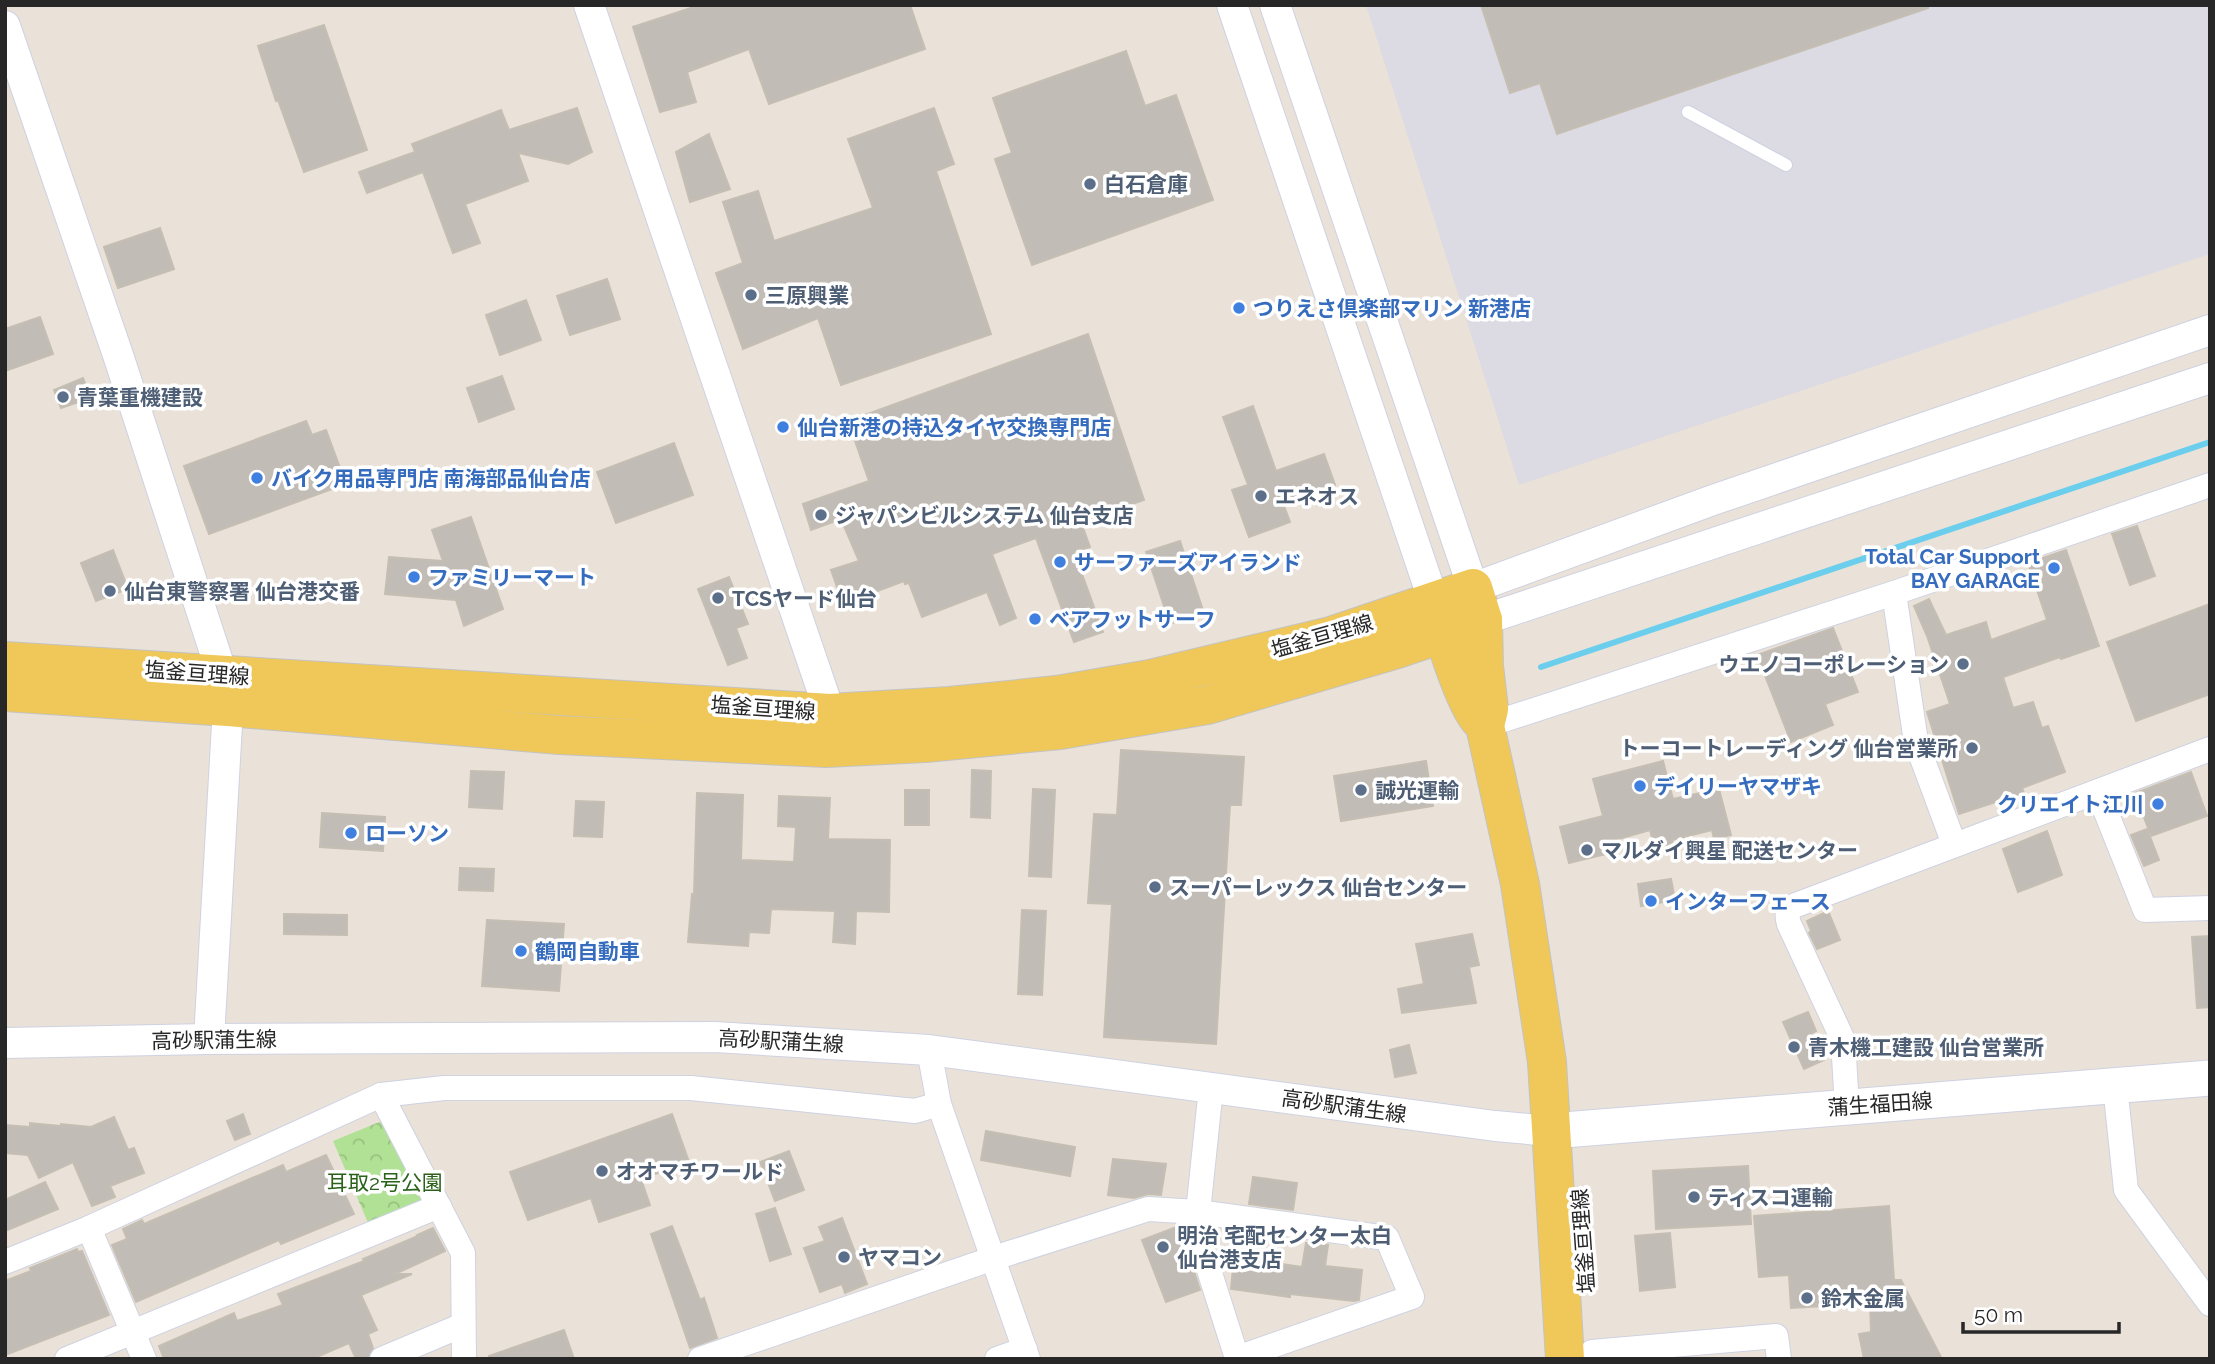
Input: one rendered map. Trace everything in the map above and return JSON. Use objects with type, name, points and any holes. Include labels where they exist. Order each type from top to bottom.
[{"type":"main road","name":"塩釜亘理線","points":[[5,662],[573,736],[826,748],[925,743],[1060,730],[1207,705],[1478,604],[1471,670],[1520,884],[1547,1062],[1551,1131],[1579,1357]]},
{"type":"main road","name":"塩釜亘理線","points":[[5,692],[225,691],[830,712],[1057,695],[1150,679],[1331,636],[1439,618]]},
{"type":"main road","points":[[1439,618],[1471,670]]},
{"type":"main road","name":"蒲生福田線","points":[[1551,1131],[2210,1078]]},
{"type":"main road","name":"塩釜亘理線","points":[[1551,1131],[1578,1177],[1587,1298],[1579,1357]]},
{"type":"street","points":[[589,5],[830,712]]},
{"type":"street","points":[[1232,5],[1439,618]]},
{"type":"street","points":[[1275,5],[1478,604]]},
{"type":"street","points":[[5,26],[118,355],[225,691],[209,1039]]},
{"type":"street","points":[[1478,604],[1713,500],[2210,330]]},
{"type":"street","points":[[1478,604],[2210,378]]},
{"type":"street","points":[[1482,716],[1894,593],[2210,485]]},
{"type":"street","points":[[1894,593],[1916,742],[1954,844]]},
{"type":"street","points":[[1847,1107],[1843,1040],[1789,924],[1788,910],[1954,844],[2210,749]]},
{"type":"street","points":[[2098,792],[2145,910],[2210,908]]},
{"type":"street","name":"高砂駅蒲生線","points":[[5,1043],[209,1039],[715,1037],[929,1051],[1495,1126],[1551,1131]]},
{"type":"street","points":[[929,1051],[939,1104],[1026,1354],[997,1359]]},
{"type":"street","points":[[2115,1086],[2126,1190],[2210,1304]]},
{"type":"street","points":[[5,1262],[89,1228],[381,1095],[444,1088],[691,1088],[915,1111],[939,1104]]},
{"type":"street","points":[[699,1359],[994,1258],[1148,1209],[1198,1212],[1387,1238],[1412,1297],[1237,1358],[1195,1226],[1198,1212],[1211,1088]]},
{"type":"street","points":[[381,1095],[463,1253],[464,1359]]},
{"type":"street","points":[[67,1359],[439,1206]]},
{"type":"street","points":[[89,1228],[144,1359]]},
{"type":"street","points":[[382,1359],[463,1325]]},
{"type":"street","points":[[1579,1357],[1776,1336],[1779,1359]]},
{"type":"lane","points":[[1688,112],[1786,165]]},
{"type":"shaded area","points":[[1366,5],[2210,5],[2210,254],[1519,485]]},
{"type":"green space","name":"耳取2号公園","points":[[389,1118],[431,1199],[369,1225],[333,1141]]},
{"type":"building","points":[[700,5],[910,5],[925,49],[769,104],[749,49],[687,72],[696,102],[660,112],[633,27]]},
{"type":"building","points":[[1481,5],[1928,5],[1928,8],[1557,134],[1540,83],[1510,93]]},
{"type":"building","points":[[324,25],[367,150],[304,172],[258,46]]},
{"type":"building","points":[[1126,51],[1145,106],[1176,95],[1213,200],[1032,265],[995,159],[1012,153],[993,98]]},
{"type":"building","points":[[577,108],[592,152],[568,164],[518,153],[528,181],[465,204],[480,243],[453,253],[423,172],[367,193],[359,172],[415,152],[412,144],[501,110],[509,130]]},
{"type":"building","points":[[934,108],[954,164],[936,171],[991,334],[841,385],[818,318],[743,349],[716,273],[743,263],[723,202],[758,191],[774,241],[873,208],[848,139]]},
{"type":"building","points":[[709,134],[730,189],[690,202],[676,152]]},
{"type":"building","points":[[160,228],[174,269],[118,288],[104,247]]},
{"type":"building","points":[[607,279],[620,319],[570,335],[557,296]]},
{"type":"building","points":[[526,300],[541,340],[500,355],[486,315]]},
{"type":"building","points":[[40,317],[53,354],[5,371],[5,329]]},
{"type":"building","points":[[1088,334],[1144,500],[1081,522],[1090,547],[1074,552],[1103,632],[1074,642],[1036,538],[992,554],[1016,618],[1000,625],[987,592],[922,617],[909,583],[905,584],[904,581],[843,604],[831,570],[859,561],[841,519],[811,530],[803,504],[869,481],[848,421]]},
{"type":"building","points":[[502,376],[514,409],[479,422],[467,388]]},
{"type":"building","points":[[83,378],[91,398],[61,408],[54,390]]},
{"type":"building","points":[[1253,406],[1276,471],[1324,454],[1335,485],[1283,503],[1290,522],[1249,537],[1232,490],[1248,485],[1223,417]]},
{"type":"building","points":[[306,421],[312,435],[326,430],[346,484],[209,534],[184,466]]},
{"type":"building","points":[[674,443],[693,495],[616,523],[597,472]]},
{"type":"building","points":[[471,517],[503,609],[464,626],[456,600],[385,594],[389,557],[443,561],[432,530]]},
{"type":"building","points":[[2137,526],[2155,576],[2130,585],[2112,534]]},
{"type":"building","points":[[1180,541],[1204,613],[1170,624],[1146,552]]},
{"type":"building","points":[[113,550],[128,589],[96,601],[81,563]]},
{"type":"building","points":[[2066,550],[2099,646],[2003,677],[2013,708],[2033,702],[2042,728],[2048,726],[2065,772],[2022,788],[2024,793],[1959,814],[1927,712],[1950,704],[1914,606],[1929,599],[1946,635],[1986,622],[1991,640],[2047,620],[2028,563]]},
{"type":"building","points":[[729,577],[748,624],[736,628],[747,658],[728,665],[698,589]]},
{"type":"building","points":[[2210,604],[2210,694],[2136,721],[2107,642]]},
{"type":"building","points":[[1833,628],[1858,692],[1825,704],[1833,725],[1791,742],[1757,655]]},
{"type":"building","points":[[1121,750],[1244,757],[1241,805],[1230,805],[1216,1044],[1104,1037],[1112,904],[1088,903],[1094,814],[1117,815]]},
{"type":"building","points":[[1426,761],[1433,806],[1341,821],[1334,776]]},
{"type":"building","points":[[1663,761],[1673,799],[1719,789],[1731,835],[1714,839],[1712,830],[1672,840],[1674,846],[1655,850],[1650,830],[1608,842],[1610,853],[1569,863],[1560,827],[1603,816],[1593,779]]},
{"type":"building","points":[[972,770],[991,771],[990,818],[971,817]]},
{"type":"building","points":[[471,771],[504,772],[502,809],[469,807]]},
{"type":"building","points":[[2191,772],[2207,816],[2151,836],[2135,793]]},
{"type":"building","points":[[1033,789],[1055,790],[1051,877],[1029,876]]},
{"type":"building","points":[[905,790],[929,790],[929,825],[905,825]]},
{"type":"building","points":[[697,793],[743,795],[741,860],[794,862],[796,827],[778,826],[779,796],[830,798],[828,839],[890,840],[889,912],[856,911],[855,944],[833,942],[835,911],[771,909],[769,933],[749,932],[748,946],[688,942],[694,894]]},
{"type":"building","points":[[576,801],[604,802],[602,837],[574,836]]},
{"type":"building","points":[[322,813],[385,817],[383,851],[320,847]]},
{"type":"building","points":[[2147,829],[2159,860],[2144,866],[2131,835]]},
{"type":"building","points":[[2047,831],[2062,875],[2018,892],[2003,849]]},
{"type":"building","points":[[460,868],[494,869],[493,891],[459,890]]},
{"type":"building","points":[[1671,879],[1675,900],[1641,906],[1638,884]]},
{"type":"building","points":[[1022,910],[1046,911],[1042,995],[1018,994]]},
{"type":"building","points":[[1828,911],[1840,940],[1817,949],[1809,933],[1811,931],[1807,921]]},
{"type":"building","points":[[284,914],[347,915],[347,935],[284,934]]},
{"type":"building","points":[[487,920],[564,924],[559,991],[482,986]]},
{"type":"building","points":[[1472,934],[1479,965],[1469,967],[1476,1003],[1402,1013],[1398,989],[1424,984],[1416,944]]},
{"type":"building","points":[[2210,936],[2210,1007],[2197,1008],[2192,937]]},
{"type":"building","points":[[1808,1012],[1816,1031],[1812,1033],[1824,1060],[1804,1069],[1783,1022]]},
{"type":"building","points":[[1409,1045],[1416,1073],[1395,1077],[1390,1050]]},
{"type":"building","points":[[243,1114],[250,1134],[235,1140],[227,1121]]},
{"type":"building","points":[[672,1114],[689,1162],[641,1179],[650,1205],[599,1222],[591,1198],[528,1220],[510,1172]]},
{"type":"building","points":[[114,1117],[128,1150],[134,1148],[144,1173],[110,1186],[115,1197],[92,1206],[73,1162],[39,1178],[28,1155],[5,1153],[5,1125],[30,1127],[30,1123],[91,1127]]},
{"type":"building","points":[[986,1131],[1075,1147],[1070,1176],[981,1160]]},
{"type":"building","points":[[789,1151],[804,1190],[775,1201],[760,1162]]},
{"type":"building","points":[[326,1155],[354,1214],[281,1244],[279,1240],[136,1302],[112,1245],[127,1239],[123,1229],[142,1220],[144,1224],[283,1165],[286,1172]]},
{"type":"building","points":[[1113,1159],[1166,1164],[1161,1195],[1148,1194],[1134,1198],[1108,1195]]},
{"type":"building","points":[[1748,1166],[1751,1224],[1656,1229],[1653,1171]]},
{"type":"building","points":[[1253,1177],[1297,1183],[1293,1210],[1249,1204]]},
{"type":"building","points":[[45,1182],[58,1209],[5,1231],[5,1200]]},
{"type":"building","points":[[1889,1206],[1894,1280],[1901,1280],[1942,1359],[1864,1359],[1859,1334],[1871,1332],[1870,1299],[1823,1301],[1824,1306],[1791,1308],[1789,1275],[1759,1277],[1754,1216]]},
{"type":"building","points":[[775,1208],[791,1254],[770,1261],[756,1214]]},
{"type":"building","points":[[842,1218],[867,1284],[845,1293],[842,1284],[820,1292],[804,1248],[825,1241],[819,1227]]},
{"type":"building","points":[[672,1226],[700,1300],[704,1298],[717,1338],[690,1348],[651,1234]]},
{"type":"building","points":[[1179,1226],[1200,1290],[1166,1302],[1142,1240]]},
{"type":"building","points":[[433,1228],[445,1251],[395,1274],[412,1274],[361,1295],[377,1330],[368,1334],[373,1348],[367,1359],[356,1359],[349,1343],[312,1359],[164,1359],[159,1346],[234,1313],[237,1321],[283,1305],[278,1294],[364,1261],[363,1259]]},
{"type":"building","points":[[1670,1233],[1675,1287],[1640,1291],[1635,1236]]},
{"type":"building","points":[[1306,1243],[1328,1245],[1325,1266],[1362,1270],[1359,1300],[1290,1294],[1290,1297],[1231,1289],[1234,1257],[1302,1267]]},
{"type":"building","points":[[77,1249],[78,1252],[82,1251],[109,1315],[5,1355],[5,1281]]},
{"type":"building","points":[[564,1330],[574,1359],[489,1359],[489,1356]]},
{"type":"waterway","points":[[1541,667],[2210,442]]},
{"type":"place","name":"白石倉庫","points":[[1090,184]]},
{"type":"place","name":"三原興業","points":[[751,295]]},
{"type":"place","name":"つりえさ倶楽部マリン 新港店","points":[[1239,308]]},
{"type":"place","name":"青葉重機建設","points":[[63,397]]},
{"type":"place","name":"仙台新港の持込タイヤ交換専門店","points":[[783,427]]},
{"type":"place","name":"バイク用品専門店 南海部品仙台店","points":[[257,478]]},
{"type":"place","name":"エネオス","points":[[1261,496]]},
{"type":"place","name":"ジャパンビルシステム 仙台支店","points":[[821,515]]},
{"type":"place","name":"サーファーズアイランド","points":[[1060,562]]},
{"type":"place","name":"Total Car Support BAY GARAGE","points":[[2054,568]]},
{"type":"place","name":"ファミリーマート","points":[[414,577]]},
{"type":"place","name":"仙台東警察署 仙台港交番","points":[[110,591]]},
{"type":"place","name":"TCSヤード仙台","points":[[718,598]]},
{"type":"place","name":"ベアフットサーフ","points":[[1035,619]]},
{"type":"place","name":"ウエノコーポレーション","points":[[1963,664]]},
{"type":"place","name":"トーコートレーディング 仙台営業所","points":[[1972,748]]},
{"type":"place","name":"デイリーヤマザキ","points":[[1640,786]]},
{"type":"place","name":"誠光運輸","points":[[1361,790]]},
{"type":"place","name":"クリエイト江川","points":[[2158,804]]},
{"type":"place","name":"ローソン","points":[[351,833]]},
{"type":"place","name":"マルダイ興星 配送センター","points":[[1587,850]]},
{"type":"place","name":"スーパーレックス 仙台センター","points":[[1155,887]]},
{"type":"place","name":"インターフェース","points":[[1651,901]]},
{"type":"place","name":"鶴岡自動車","points":[[521,951]]},
{"type":"place","name":"青木機工建設 仙台営業所","points":[[1794,1047]]},
{"type":"place","name":"オオマチワールド","points":[[602,1171]]},
{"type":"place","name":"ティスコ運輸","points":[[1694,1197]]},
{"type":"place","name":"明治 宅配センター太白 仙台港支店","points":[[1163,1247]]},
{"type":"place","name":"ヤマコン","points":[[844,1257]]},
{"type":"place","name":"鈴木金属","points":[[1807,1298]]}]
